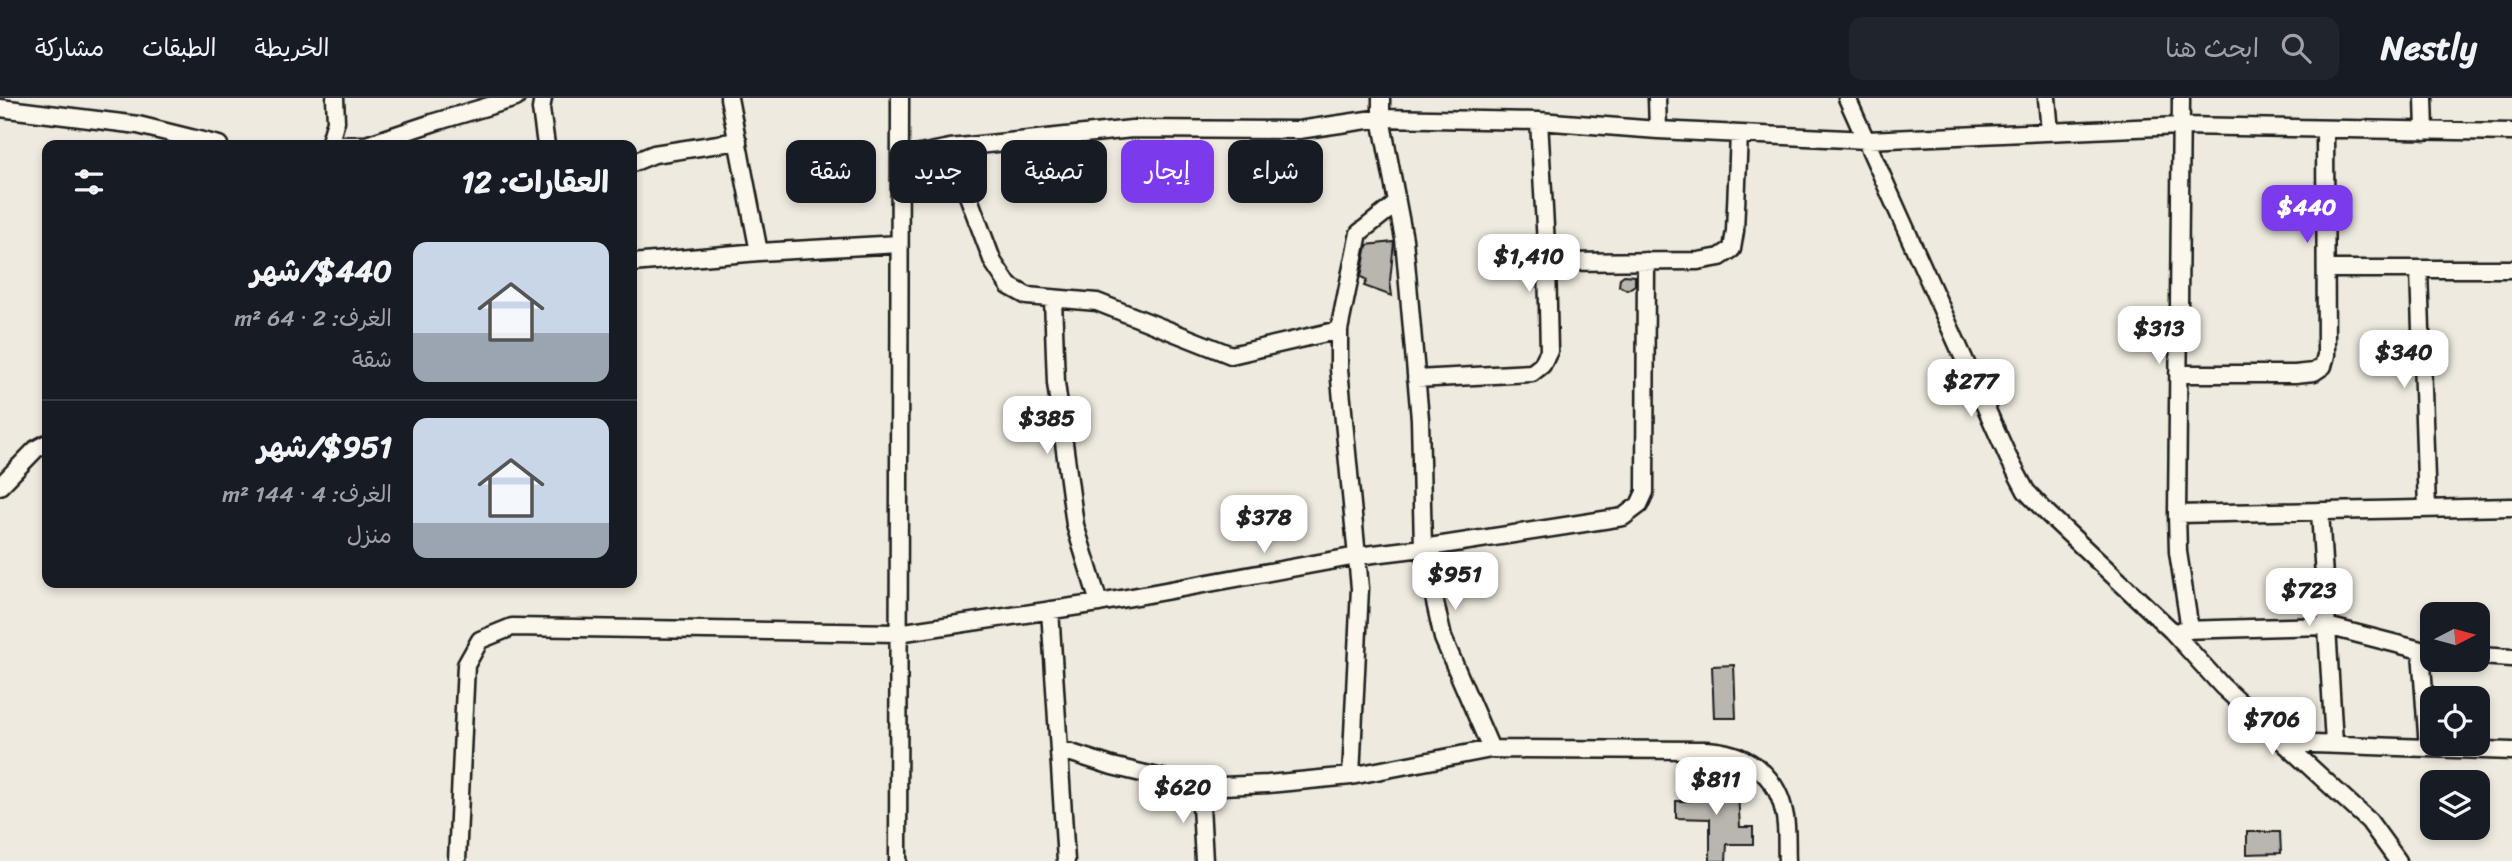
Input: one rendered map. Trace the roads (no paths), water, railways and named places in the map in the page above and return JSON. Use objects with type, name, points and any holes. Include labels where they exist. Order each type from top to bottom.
[{"type":"street","points":[[330,140],[336,121],[335,98]]},
{"type":"street","points":[[381,140],[516,98]]},
{"type":"street","points":[[543,98],[541,109],[544,140]]},
{"type":"street","points":[[729,98],[760,252]]},
{"type":"street","points":[[900,98],[900,140]]},
{"type":"street","points":[[1381,98],[1381,118],[1404,239],[1420,419],[1423,548],[1443,638],[1491,749]]},
{"type":"street","points":[[1657,98],[1658,130]]},
{"type":"street","points":[[1847,98],[2026,491],[2172,631],[2222,686],[2369,821],[2398,861]]},
{"type":"street","points":[[2047,98],[2050,132]]},
{"type":"street","points":[[2180,98],[2177,514],[2178,552],[2190,630]]},
{"type":"street","points":[[2424,98],[2425,131]]},
{"type":"street","points":[[0,108],[138,125],[199,140]]},
{"type":"street","points":[[987,144],[1132,129],[1299,130],[1381,118],[1539,121],[1658,130],[1867,140],[2180,126],[2512,132]]},
{"type":"street","points":[[1416,379],[1532,373],[1542,365],[1549,351],[1539,121]]},
{"type":"street","points":[[2178,374],[2295,374],[2314,372],[2323,366],[2326,355],[2325,129]]},
{"type":"street","points":[[1547,262],[1698,261],[1720,257],[1732,249],[1739,134]]},
{"type":"street","points":[[637,161],[654,154],[738,141]]},
{"type":"street","points":[[898,861],[899,203]]},
{"type":"street","points":[[971,203],[993,262],[1009,286],[1027,296],[1097,302],[1231,355],[1339,330]]},
{"type":"street","points":[[1351,776],[1360,588],[1339,369],[1339,330],[1359,233],[1397,203]]},
{"type":"street","points":[[637,263],[899,244]]},
{"type":"street","points":[[457,861],[466,665],[480,640],[512,626],[898,633],[1099,603],[1357,556],[1623,517],[1639,506],[1645,492],[1646,261]]},
{"type":"street","points":[[2326,269],[2512,269]]},
{"type":"street","points":[[2419,270],[2427,509]]},
{"type":"street","points":[[1053,299],[1056,383],[1075,525],[1099,603]]},
{"type":"street","points":[[0,485],[42,446]]},
{"type":"street","points":[[2177,514],[2512,507]]},
{"type":"street","points":[[2320,511],[2334,743]]},
{"type":"street","points":[[1050,610],[1066,861]]},
{"type":"street","points":[[2172,631],[2327,626],[2420,650]]},
{"type":"street","points":[[2490,657],[2512,658]]},
{"type":"street","points":[[2285,743],[2420,748]]},
{"type":"street","points":[[1059,749],[1112,766],[1199,787],[1351,776],[1491,749],[1705,750],[1736,754],[1763,771],[1781,798],[1785,813],[1787,861]]},
{"type":"street","points":[[2490,750],[2512,751]]},
{"type":"street","points":[[1199,787],[1204,861]]}]
